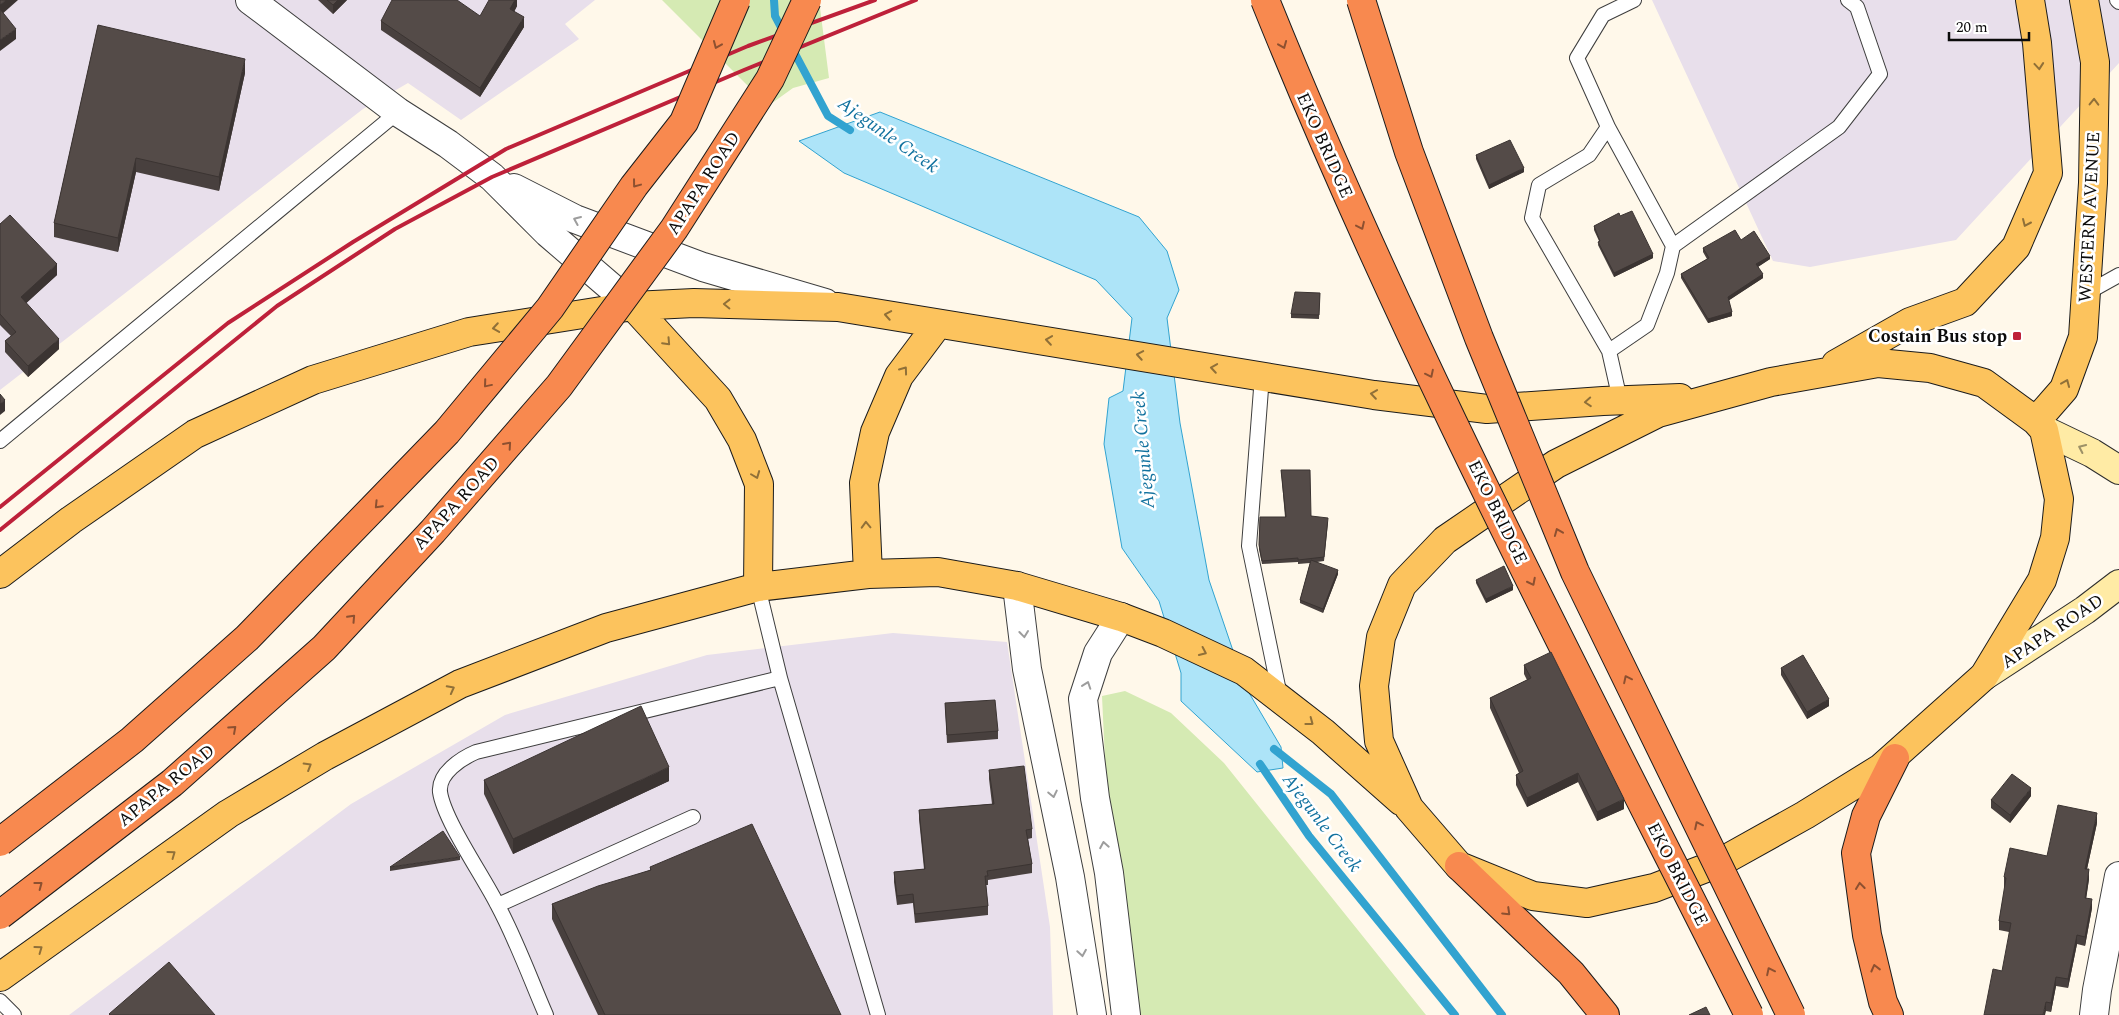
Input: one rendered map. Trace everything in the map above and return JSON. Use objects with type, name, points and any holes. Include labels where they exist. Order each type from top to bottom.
[{"type":"highway","points":[[0,842],[132,740],[246,638],[447,432],[550,308],[634,186],[684,122],[736,0]]},
{"type":"highway","name":"APAPA ROAD","points":[[0,915],[172,783],[295,674],[324,648],[446,516],[560,386],[674,229],[770,79],[807,0]]},
{"type":"highway","name":"EKO BRIDGE","points":[[1265,0],[1317,130],[1419,352],[1749,1015]]},
{"type":"highway","points":[[1361,0],[1409,152],[1479,338],[1575,572],[1791,1015]]},
{"type":"highway","points":[[1886,1008],[1867,934],[1856,853],[1866,816],[1895,758]]},
{"type":"highway","points":[[1459,866],[1570,973],[1605,1015]]},
{"type":"main road","points":[[1820,372],[1910,322],[1964,302],[2016,247],[2048,173],[2037,43],[2030,0]]},
{"type":"main road","name":"WESTERN AVENUE","points":[[2040,426],[2064,389],[2083,337],[2093,183],[2095,62],[2084,0]]},
{"type":"main road","points":[[0,574],[71,520],[196,434],[313,380],[469,332],[633,306],[694,303],[838,307],[1374,394],[1487,410],[1620,400],[1724,396]]},
{"type":"main road","points":[[633,306],[718,399],[742,440],[759,484],[758,587]]},
{"type":"main road","points":[[868,574],[864,483],[874,432],[899,376],[938,324]]},
{"type":"main road","points":[[0,977],[228,814],[325,756],[452,689],[606,628],[758,587],[868,574],[938,572],[1017,586],[1121,616],[1163,633],[1244,671],[1324,732],[1409,808],[1459,866],[1533,896],[1587,903],[1654,888],[1719,863],[1806,815],[1895,758],[1984,676],[2042,580],[2056,538],[2059,499],[2040,426],[1984,384],[1930,368],[1878,363],[1770,382],[1658,413],[1556,464],[1445,540],[1402,586],[1381,637],[1374,686],[1379,741],[1409,808]]},
{"type":"street","points":[[250,0],[398,112],[448,144],[492,177],[548,233],[633,306]]},
{"type":"street","points":[[492,177],[575,219],[703,267],[838,307]]},
{"type":"street","points":[[2040,426],[2092,453],[2119,470]]},
{"type":"street","name":"APAPA ROAD","points":[[1984,676],[2085,610],[2119,584]]},
{"type":"street","points":[[1017,586],[1027,669],[1070,877],[1092,1015]]},
{"type":"street","points":[[1121,616],[1098,653],[1083,699],[1095,798],[1109,873],[1126,1015]]},
{"type":"street","points":[[1070,877],[1109,873]]},
{"type":"street","points":[[2094,1015],[2119,876]]},
{"type":"lane","points":[[1609,351],[1647,325],[1667,274],[1673,246],[1608,127],[1577,58],[1603,15],[1634,0]]},
{"type":"lane","points":[[1673,246],[1839,127],[1880,74],[1856,7],[1848,0]]},
{"type":"lane","points":[[0,441],[398,112]]},
{"type":"lane","points":[[1608,127],[1590,155],[1539,185],[1532,218],[1609,351],[1620,400]]},
{"type":"lane","points":[[2085,294],[2119,276]]},
{"type":"lane","points":[[1262,376],[1250,546],[1281,700]]},
{"type":"lane","points":[[758,587],[780,678],[878,1015]]},
{"type":"lane","points":[[546,1015],[498,905],[445,810],[440,790],[449,770],[462,758],[476,752],[780,678]]},
{"type":"lane","points":[[498,905],[693,817]]},
{"type":"lane","points":[[0,1001],[14,1015]]},
{"type":"shaded area","points":[[0,0],[595,0],[565,24],[579,39],[461,120],[408,83],[363,109],[0,390]]},
{"type":"shaded area","points":[[1652,0],[2119,0],[2119,63],[1956,240],[1810,267],[1773,261]]},
{"type":"shaded area","points":[[893,633],[1007,642],[1050,927],[1053,1015],[69,1015],[351,804],[505,715],[707,655]]},
{"type":"green space","points":[[662,0],[819,0],[829,78],[793,88],[768,106]]},
{"type":"green space","points":[[1125,691],[1171,713],[1224,763],[1426,1015],[1132,1015],[1108,824],[1102,696]]},
{"type":"water","points":[[880,112],[1139,217],[1167,251],[1179,290],[1167,318],[1180,423],[1209,580],[1245,686],[1281,747],[1283,768],[1257,772],[1181,701],[1181,673],[1159,601],[1122,548],[1104,444],[1109,398],[1123,391],[1132,318],[1096,280],[844,173],[799,141]]},
{"type":"building","points":[[327,0],[338,0],[333,5]]},
{"type":"building","points":[[392,0],[457,0],[480,16],[489,0],[515,0],[510,9],[524,17],[480,88],[381,21]]},
{"type":"building","points":[[0,9],[16,29],[0,40]]},
{"type":"building","points":[[98,25],[245,59],[219,177],[136,158],[118,238],[54,223]]},
{"type":"building","points":[[1510,140],[1524,168],[1489,185],[1476,155]]},
{"type":"building","points":[[1632,211],[1653,254],[1614,273],[1598,242],[1600,241],[1594,226],[1619,213],[1620,216]]},
{"type":"building","points":[[10,215],[57,264],[21,297],[59,339],[28,366],[5,341],[16,332],[0,314],[0,224]]},
{"type":"building","points":[[1735,230],[1741,240],[1754,231],[1770,256],[1756,264],[1763,274],[1728,297],[1732,312],[1708,319],[1681,274],[1709,258],[1703,248]]},
{"type":"building","points":[[1295,292],[1320,293],[1319,315],[1291,314]]},
{"type":"building","points":[[0,394],[5,400],[0,404]]},
{"type":"building","points":[[1281,470],[1310,470],[1311,516],[1328,518],[1324,557],[1262,561],[1259,545],[1260,517],[1286,517]]},
{"type":"building","points":[[1311,560],[1338,570],[1323,609],[1300,600]]},
{"type":"building","points":[[1504,566],[1513,586],[1486,599],[1476,580]]},
{"type":"building","points":[[1551,652],[1624,799],[1597,812],[1578,773],[1527,798],[1516,775],[1523,771],[1490,698],[1531,678],[1524,665]]},
{"type":"building","points":[[1803,655],[1829,699],[1807,712],[1781,668]]},
{"type":"building","points":[[995,700],[998,731],[947,735],[945,703]]},
{"type":"building","points":[[641,706],[669,767],[513,839],[484,780]]},
{"type":"building","points":[[1024,766],[1032,829],[1026,830],[1032,864],[987,871],[988,876],[985,876],[988,906],[915,914],[913,894],[897,896],[894,872],[925,869],[919,810],[994,804],[989,770]]},
{"type":"building","points":[[2012,774],[2031,788],[2010,815],[1991,800]]},
{"type":"building","points":[[2058,805],[2097,813],[2085,869],[2089,869],[2085,898],[2092,899],[2085,937],[2077,935],[2068,979],[2056,977],[2051,1003],[2046,1002],[2043,1015],[1984,1015],[1993,969],[2002,971],[2011,923],[1999,921],[2006,878],[2004,877],[2010,848],[2047,856]]},
{"type":"building","points":[[752,824],[841,1015],[605,1015],[552,904],[598,886],[651,870],[650,867]]},
{"type":"building","points":[[443,831],[460,857],[390,867]]},
{"type":"building","points":[[169,962],[215,1015],[109,1014]]},
{"type":"building","points":[[1706,1007],[1710,1015],[1689,1015]]},
{"type":"waterway","name":"Ajegunle Creek","points":[[774,0],[775,16],[784,33]]},
{"type":"waterway","name":"Ajegunle Creek","points":[[792,48],[828,116],[850,130]]},
{"type":"waterway","points":[[1274,749],[1331,794],[1502,1015]]},
{"type":"waterway","name":"Ajegunle Creek","points":[[1260,764],[1309,836],[1455,1015]]},
{"type":"railway","points":[[0,507],[228,323],[353,242],[506,149],[748,46],[875,0]]},
{"type":"railway","points":[[0,530],[277,306],[395,229],[492,177],[744,70],[916,0]]},
{"type":"place","name":"Costain Bus stop","points":[[2017,336]]}]
